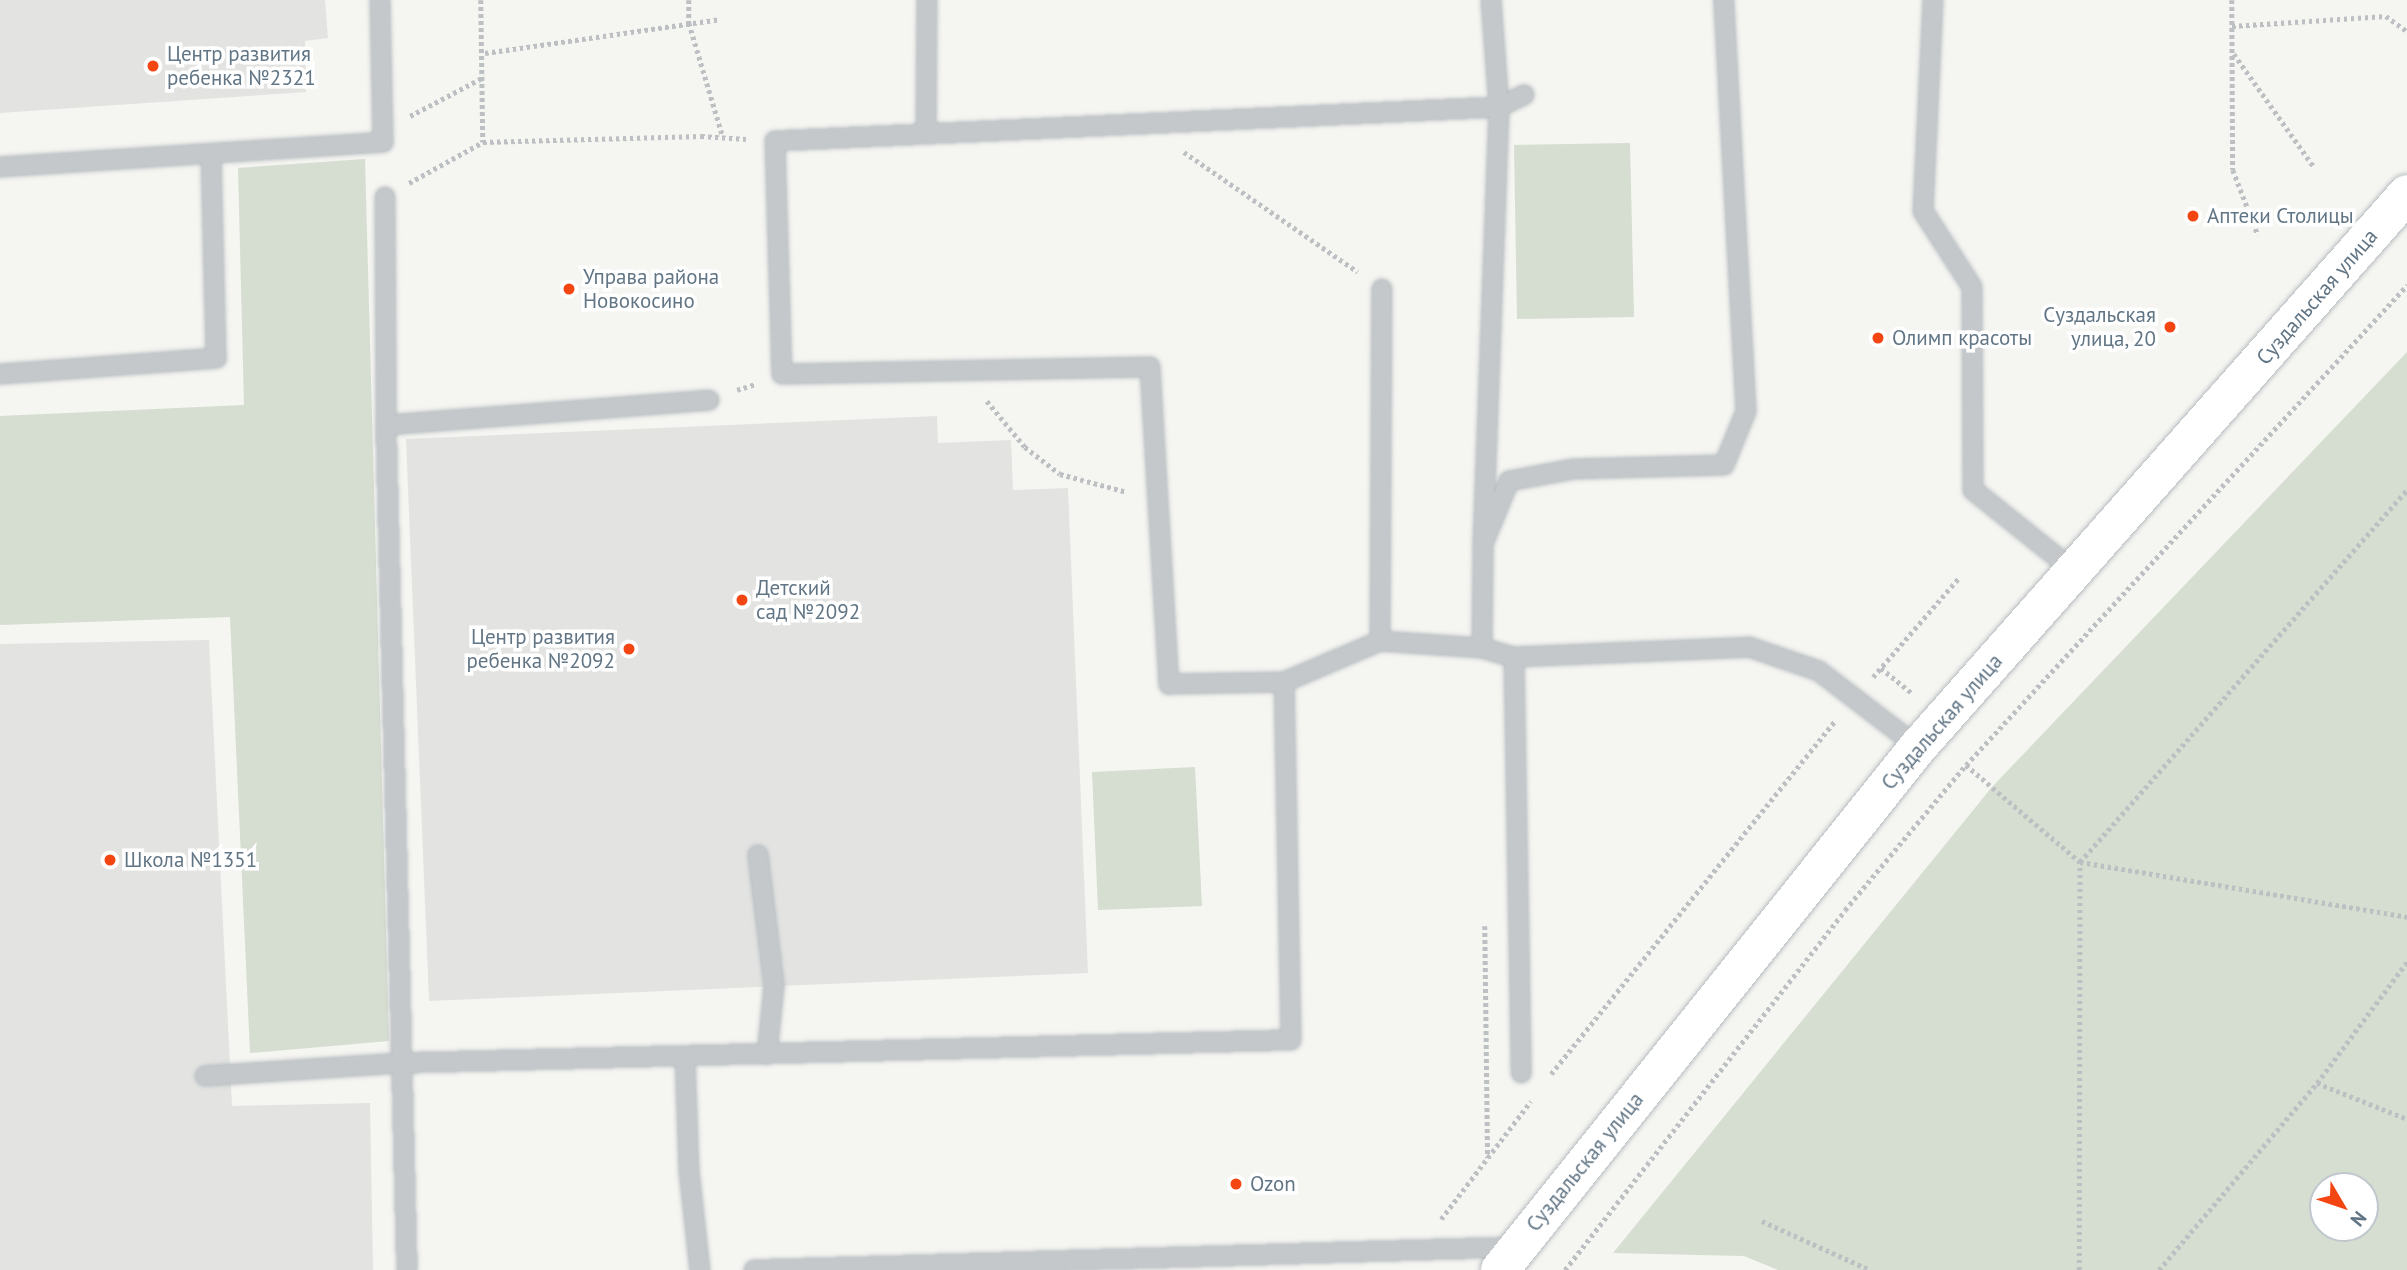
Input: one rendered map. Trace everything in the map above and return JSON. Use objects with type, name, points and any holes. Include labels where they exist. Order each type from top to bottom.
[{"type":"street","name":"Суздальская улица","points":[[1507,1263],[1918,747],[2407,194]]},
{"type":"lane","points":[[0,167],[211,157],[383,142],[380,0]]},
{"type":"lane","points":[[926,134],[927,0]]},
{"type":"lane","points":[[1482,649],[1483,544],[1499,107],[1491,0]]},
{"type":"lane","points":[[1483,544],[1509,481],[1573,469],[1724,465],[1746,411],[1724,0]]},
{"type":"lane","points":[[1933,0],[1923,211],[1972,287],[1973,490],[2074,571]]},
{"type":"lane","points":[[1524,94],[1499,107],[775,141],[782,374],[1150,367],[1169,684],[1284,682],[1380,641],[1482,649],[1514,657],[1749,647],[1819,671],[1918,747]]},
{"type":"lane","points":[[0,374],[216,358],[211,157]]},
{"type":"lane","points":[[385,197],[386,425],[407,1270]]},
{"type":"lane","points":[[1380,641],[1382,289]]},
{"type":"lane","points":[[386,425],[709,400]]},
{"type":"lane","points":[[1514,657],[1521,1073]]},
{"type":"lane","points":[[205,1076],[400,1063],[1291,1040],[1284,682]]},
{"type":"lane","points":[[758,855],[774,986],[766,1055]]},
{"type":"lane","points":[[685,1057],[689,1171],[700,1270]]},
{"type":"lane","points":[[754,1270],[1418,1250],[1507,1263]]},
{"type":"path","points":[[481,0],[485,54],[483,142]]},
{"type":"path","points":[[690,0],[689,23],[723,137]]},
{"type":"path","points":[[2232,0],[2232,170],[2258,236]]},
{"type":"path","points":[[2232,26],[2386,16],[2407,31]]},
{"type":"path","points":[[485,54],[720,19]]},
{"type":"path","points":[[2233,53],[2314,167]]},
{"type":"path","points":[[384,130],[484,77]]},
{"type":"path","points":[[1142,124],[1382,289]]},
{"type":"path","points":[[385,197],[483,142],[723,137],[775,141]]},
{"type":"path","points":[[1565,1270],[1844,910],[1966,765],[2407,285]]},
{"type":"path","points":[[962,370],[1025,447],[1060,474],[1158,500]]},
{"type":"path","points":[[709,400],[782,374]]},
{"type":"path","points":[[2079,1270],[2080,862],[2407,490]]},
{"type":"path","points":[[1544,1084],[1855,697],[1958,579]]},
{"type":"path","points":[[1966,765],[2080,862],[2407,917]]},
{"type":"path","points":[[2159,1270],[2317,1083],[2407,962]]},
{"type":"path","points":[[2317,1083],[2407,1119]]},
{"type":"path","points":[[1418,1250],[1536,1094]]},
{"type":"path","points":[[1762,1221],[1870,1270]]},
{"type":"shaded area","name":"Центр развития ребенка №2321","points":[[0,0],[325,0],[328,38],[305,41],[306,92],[0,113]]},
{"type":"shaded area","points":[[1630,143],[1634,317],[1517,319],[1514,145]]},
{"type":"shaded area","points":[[365,159],[389,1041],[250,1053],[230,617],[0,625],[0,416],[244,405],[238,168]]},
{"type":"shaded area","points":[[2407,352],[2407,1270],[1778,1270],[1744,1256],[1613,1253],[1992,787]]},
{"type":"shaded area","name":"Детский сад №2092","points":[[937,416],[938,443],[1011,440],[1013,490],[1068,488],[1088,973],[429,1001],[406,439]]},
{"type":"shaded area","name":"Школа №1351","points":[[209,640],[232,1106],[370,1103],[373,1270],[0,1270],[0,644]]},
{"type":"shaded area","points":[[1195,767],[1202,906],[1098,910],[1092,772]]},
{"type":"place","name":"Центр развития ребенка №2321","points":[[153,66]]},
{"type":"place","name":"Аптеки Столицы","points":[[2193,216]]},
{"type":"place","name":"Управа района Новокосино","points":[[569,289]]},
{"type":"place","name":"Суздальская улица, 20","points":[[2170,327]]},
{"type":"place","name":"Олимп красоты","points":[[1878,338]]},
{"type":"place","name":"Детский сад №2092","points":[[742,600]]},
{"type":"place","name":"Центр развития ребенка №2092","points":[[629,649]]},
{"type":"place","name":"Школа №1351","points":[[110,860]]},
{"type":"place","name":"Ozon","points":[[1236,1184]]}]
